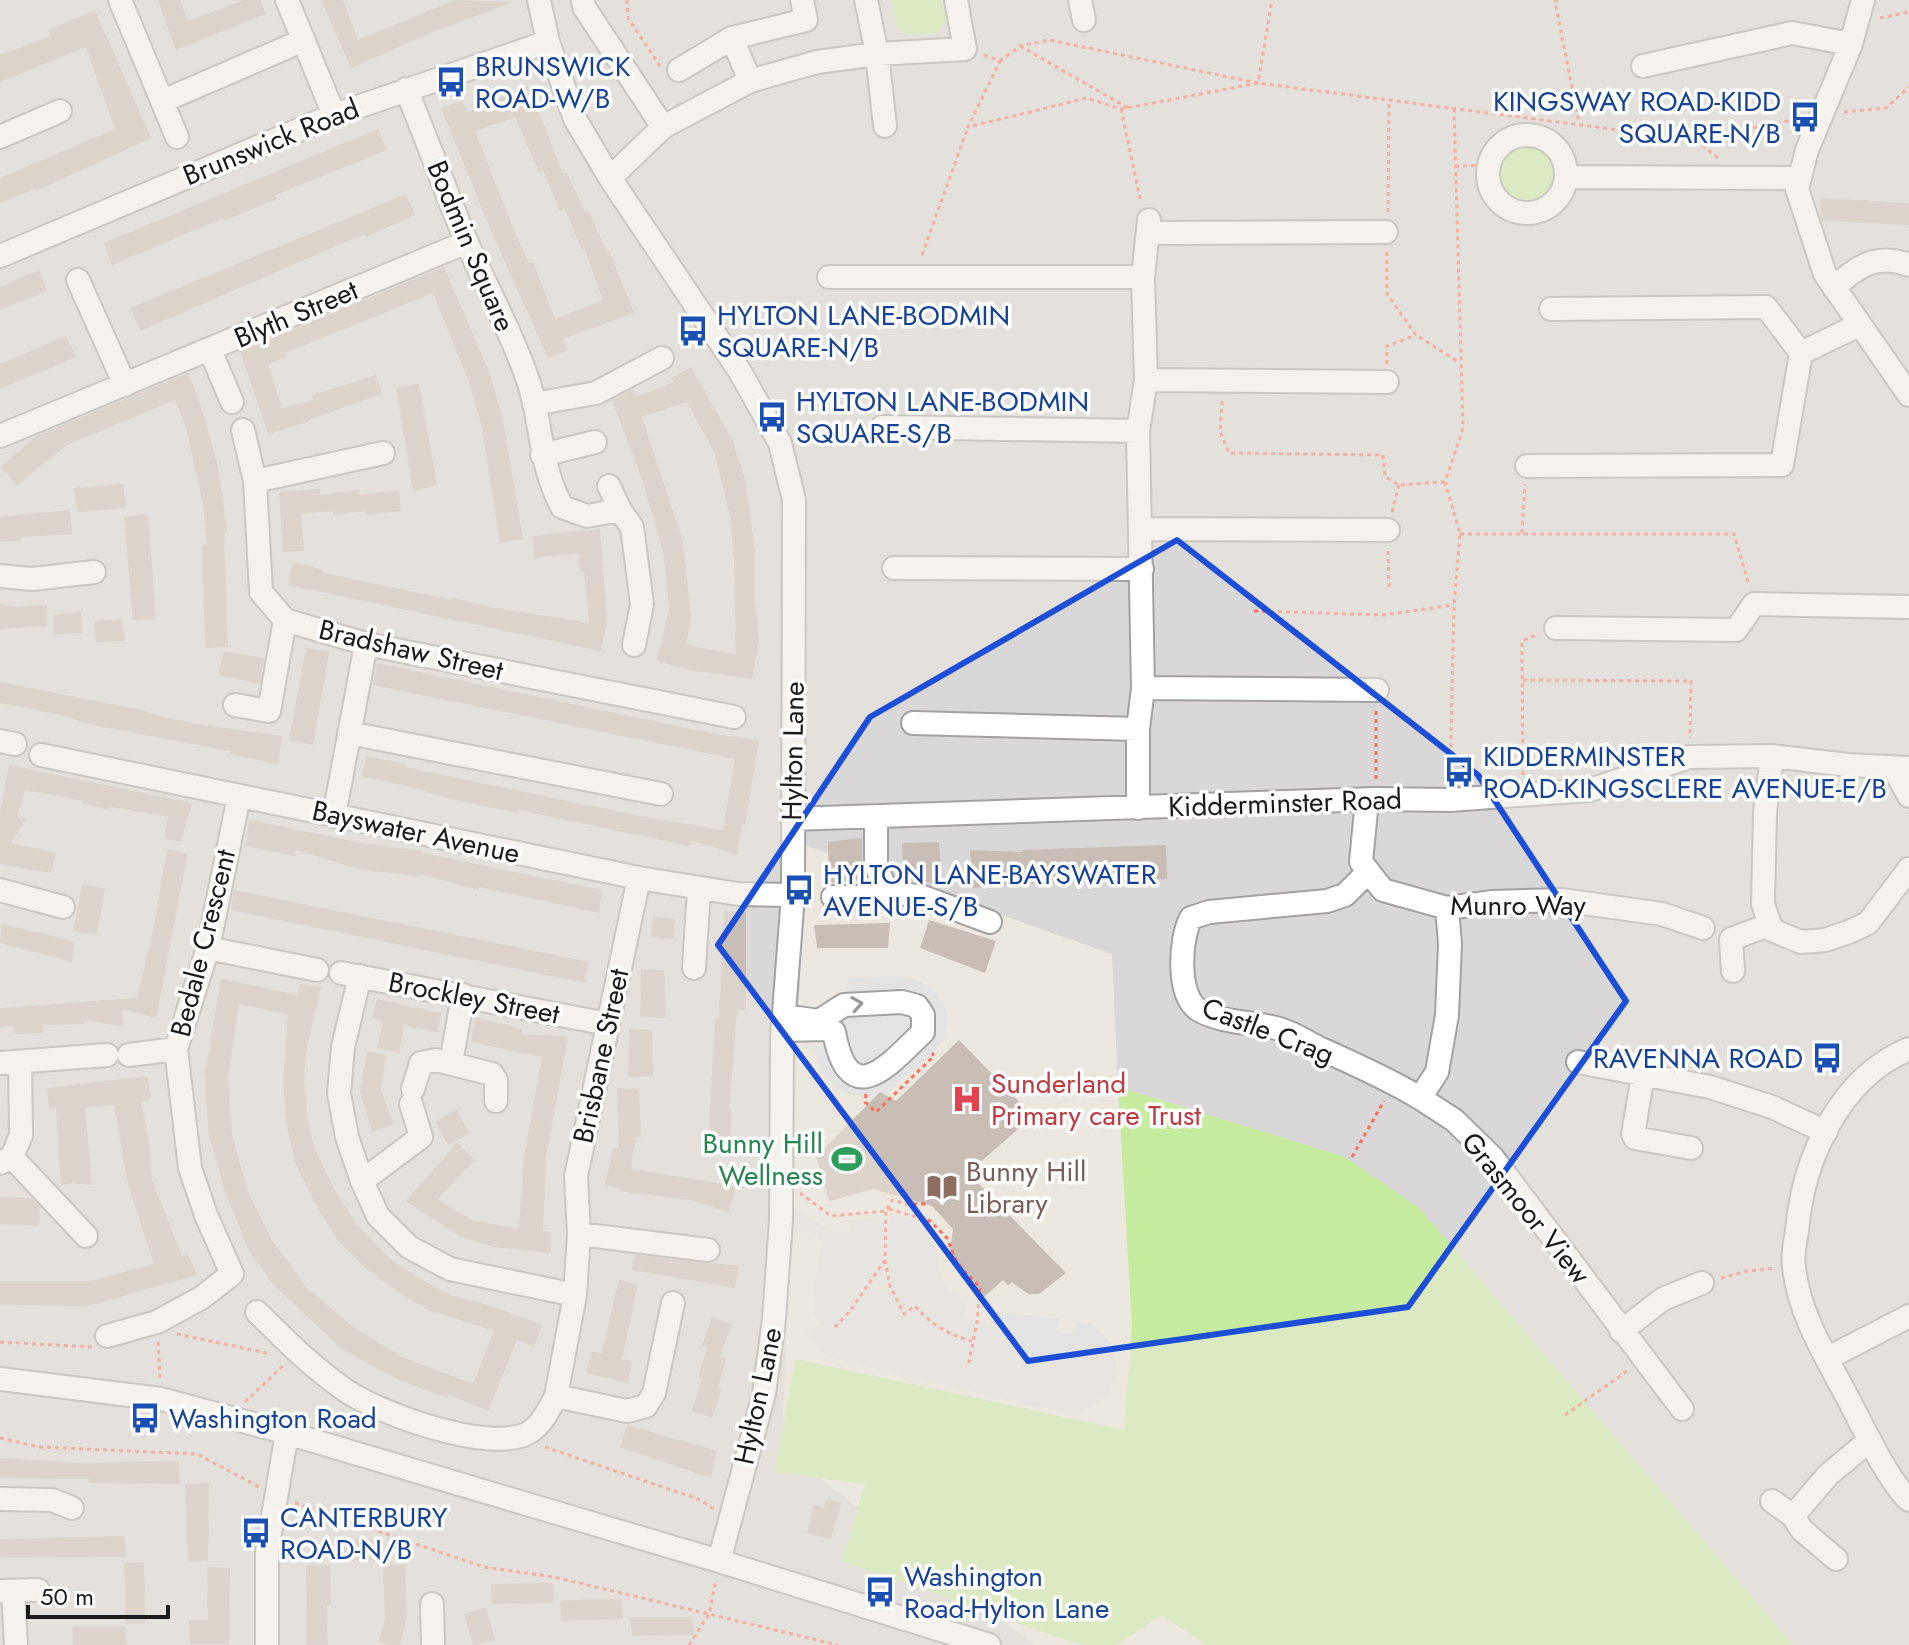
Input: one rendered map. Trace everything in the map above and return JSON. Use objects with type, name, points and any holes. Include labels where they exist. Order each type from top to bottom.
[{"type":"street","points":[[120,0],[177,137]]},
{"type":"street","points":[[287,0],[334,115]]},
{"type":"street","name":"Hylton Lane","points":[[539,0],[548,42],[575,119],[610,178],[739,370],[780,443],[794,500],[793,895],[783,1023],[781,1190],[774,1319],[764,1394],[719,1561]]},
{"type":"street","points":[[583,0],[584,7],[663,127]]},
{"type":"street","points":[[679,70],[732,38],[806,20],[802,0]]},
{"type":"street","points":[[866,0],[877,54],[885,126]]},
{"type":"street","points":[[610,178],[663,127],[750,81],[817,62],[877,54],[965,49],[956,0]]},
{"type":"street","points":[[1863,0],[1854,33],[1807,150],[1798,183],[1825,274],[1859,325],[1908,386]]},
{"type":"street","points":[[1643,66],[1792,33],[1854,33]]},
{"type":"street","points":[[732,38],[750,81]]},
{"type":"street","points":[[163,101],[304,40]]},
{"type":"street","name":"Brunswick Road","points":[[0,256],[334,115],[548,42]]},
{"type":"street","name":"Bodmin Square","points":[[406,89],[467,242],[526,373],[551,487],[562,507],[587,516],[620,510]]},
{"type":"street","points":[[0,137],[60,111]]},
{"type":"street","points":[[1527,134],[1551,142],[1566,163],[1567,177],[1557,200],[1547,208],[1534,213],[1521,213],[1509,209],[1491,191],[1488,165],[1502,143],[1513,136],[1527,134]]},
{"type":"street","points":[[1567,177],[1798,183]]},
{"type":"street","points":[[1138,808],[1138,729],[1143,688],[1138,431],[1146,380],[1143,277],[1148,226],[1386,232]]},
{"type":"street","name":"Blyth Street","points":[[0,436],[467,242]]},
{"type":"street","points":[[1834,288],[1852,271],[1872,260],[1896,260],[1909,265]]},
{"type":"street","points":[[829,277],[1143,277]]},
{"type":"street","points":[[78,280],[125,385]]},
{"type":"street","points":[[1527,466],[1782,465],[1801,353],[1766,307],[1551,309]]},
{"type":"street","points":[[1801,353],[1859,325]]},
{"type":"street","points":[[210,350],[232,402]]},
{"type":"street","points":[[534,404],[596,393],[662,358]]},
{"type":"street","points":[[1146,380],[1387,382]]},
{"type":"street","points":[[882,427],[1138,431]]},
{"type":"street","name":"Bradshaw Street","points":[[243,430],[255,481],[261,592],[285,620],[366,644],[632,687],[734,717]]},
{"type":"street","points":[[542,455],[595,442]]},
{"type":"street","points":[[255,481],[383,453]]},
{"type":"street","points":[[609,486],[632,527],[642,604],[634,645]]},
{"type":"street","points":[[1141,529],[1388,530]]},
{"type":"street","points":[[894,568],[1142,569]]},
{"type":"street","points":[[0,576],[32,579],[94,572]]},
{"type":"street","points":[[1556,628],[1736,630],[1754,604],[1909,607]]},
{"type":"street","points":[[235,705],[269,711],[285,620]]},
{"type":"street","points":[[334,816],[366,644]]},
{"type":"street","points":[[1143,688],[1377,690]]},
{"type":"street","points":[[913,723],[1138,729]]},
{"type":"street","points":[[349,733],[661,794]]},
{"type":"street","name":"Bayswater Avenue","points":[[41,755],[639,878],[738,894],[793,895]]},
{"type":"street","points":[[1772,756],[1765,812],[1763,904],[1772,930],[1801,942],[1825,940],[1849,932],[1868,923],[1909,869]]},
{"type":"street","name":"Kidderminster Road","points":[[792,819],[1371,799],[1450,800],[1523,795],[1590,790],[1689,757],[1772,756],[1901,768]]},
{"type":"street","points":[[1901,768],[1909,796]]},
{"type":"street","name":"Bedale Crescent","points":[[157,1322],[201,1298],[232,1274],[206,1215],[190,1168],[176,1049],[208,948],[239,796]]},
{"type":"street","points":[[1368,872],[1361,862],[1371,799]]},
{"type":"street","points":[[876,818],[876,865],[886,891]]},
{"type":"street","name":"Munro Way","points":[[1368,872],[1383,890],[1447,908],[1493,902],[1562,900],[1662,914],[1703,928]]},
{"type":"street","name":"Castle Crag","points":[[1368,872],[1345,895],[1327,901],[1209,912],[1191,918],[1184,930],[1182,943],[1184,983],[1188,998],[1197,1009],[1221,1018],[1279,1029],[1420,1098]]},
{"type":"street","name":"Brisbane Street","points":[[526,1434],[543,1418],[556,1396],[575,1295],[579,1234],[576,1176],[639,878]]},
{"type":"street","points":[[694,968],[699,889]]},
{"type":"street","points":[[0,890],[63,907]]},
{"type":"street","points":[[833,897],[861,897],[886,891],[923,897],[990,922]]},
{"type":"street","points":[[1420,1098],[1437,1072],[1447,1015],[1450,944],[1447,908]]},
{"type":"street","points":[[1733,971],[1731,939],[1769,925]]},
{"type":"street","points":[[208,948],[317,970]]},
{"type":"street","name":"Brockley Street","points":[[362,1181],[347,1137],[339,1093],[350,974],[608,1024]]},
{"type":"street","points":[[451,1063],[463,995]]},
{"type":"street","points":[[902,1002],[917,1006],[923,1015],[923,1032],[882,1071],[868,1077],[855,1074],[843,1062],[834,1032],[783,1023],[819,1021],[844,1005],[902,1002]]},
{"type":"street","points":[[129,1055],[176,1049]]},
{"type":"street","points":[[1909,1049],[1895,1054],[1857,1083],[1814,1152],[1803,1189],[1793,1266],[1808,1319],[1870,1440],[1909,1500]]},
{"type":"street","points":[[86,1236],[6,1160],[21,1135],[10,1062],[107,1055]]},
{"type":"street","points":[[496,1101],[496,1080],[492,1074],[436,1060],[421,1063],[412,1096],[421,1137],[362,1181],[378,1216],[409,1247],[450,1269],[575,1295]]},
{"type":"street","points":[[1578,1062],[1710,1087],[1772,1107],[1826,1132]]},
{"type":"street","points":[[1643,1075],[1633,1134],[1635,1138],[1691,1148]]},
{"type":"street","name":"Grasmoor View","points":[[1420,1098],[1454,1120],[1493,1158],[1682,1409]]},
{"type":"street","points":[[579,1234],[708,1250]]},
{"type":"street","points":[[1621,1331],[1663,1299],[1702,1283]]},
{"type":"street","points":[[556,1396],[627,1411],[646,1406],[654,1393],[673,1303]]},
{"type":"street","points":[[257,1312],[298,1352],[347,1392],[408,1419],[459,1435],[499,1440],[526,1434]]},
{"type":"street","points":[[1828,1358],[1909,1316]]},
{"type":"street","points":[[107,1336],[157,1322]]},
{"type":"street","points":[[0,1379],[161,1399],[229,1417],[719,1561],[989,1645]]},
{"type":"street","points":[[267,1645],[267,1551],[287,1433]]},
{"type":"street","points":[[1793,1516],[1828,1475],[1870,1440]]},
{"type":"street","points":[[0,1499],[52,1500],[72,1508]]},
{"type":"street","points":[[1772,1501],[1793,1516],[1802,1530],[1836,1559]]},
{"type":"street","points":[[16,1645],[7,1591],[38,1590]]},
{"type":"street","points":[[432,1604],[433,1645]]},
{"type":"path","points":[[627,0],[628,18],[659,66],[679,70]]},
{"type":"path","points":[[1258,83],[1272,0]]},
{"type":"path","points":[[1558,0],[1555,1],[1580,125]]},
{"type":"path","points":[[1854,33],[1909,12]]},
{"type":"path","points":[[914,278],[968,127],[1000,61],[1020,46],[1049,40],[1258,83],[1696,140],[1822,114],[1886,108],[1909,87]]},
{"type":"path","points":[[1020,46],[1128,108]]},
{"type":"path","points":[[965,49],[1000,61]]},
{"type":"path","points":[[968,127],[1087,98],[1121,109],[1258,83]]},
{"type":"path","points":[[1389,100],[1387,294],[1416,335],[1461,363]]},
{"type":"path","points":[[1450,800],[1454,605],[1460,534],[1445,482],[1463,428],[1454,108]]},
{"type":"path","points":[[1121,109],[1138,196],[1148,226]]},
{"type":"path","points":[[1455,166],[1488,165]]},
{"type":"path","points":[[1387,382],[1387,346],[1416,335]]},
{"type":"path","points":[[1223,382],[1220,432],[1229,453],[1383,455],[1385,477],[1399,485],[1445,482]]},
{"type":"path","points":[[1522,533],[1527,466]]},
{"type":"path","points":[[1460,534],[1734,534],[1754,604]]},
{"type":"path","points":[[1254,611],[1383,615],[1454,605]]},
{"type":"path","points":[[1523,795],[1522,641],[1556,628]]},
{"type":"path","points":[[1523,680],[1691,681],[1689,757]]},
{"type":"path","points":[[1371,799],[1377,690]]},
{"type":"path","points":[[1352,1157],[1394,1083]]},
{"type":"path","points":[[781,1190],[803,1194],[824,1213],[834,1216],[888,1210],[930,1221],[947,1238],[963,1270],[980,1287],[968,1367]]},
{"type":"path","points":[[925,1204],[892,1200],[888,1210],[885,1260],[890,1286],[904,1314],[915,1306],[934,1325],[956,1337],[972,1341]]},
{"type":"path","points":[[835,1327],[850,1311],[885,1260]]},
{"type":"path","points":[[1702,1283],[1747,1271],[1793,1266]]},
{"type":"path","points":[[157,1322],[169,1332],[280,1356],[298,1352]]},
{"type":"path","points":[[157,1322],[161,1399]]},
{"type":"path","points":[[0,1342],[99,1347],[107,1336]]},
{"type":"path","points":[[229,1417],[298,1352]]},
{"type":"path","points":[[1565,1415],[1644,1359]]},
{"type":"path","points":[[526,1434],[538,1445],[732,1513]]},
{"type":"path","points":[[0,1438],[39,1447],[197,1454],[275,1496],[484,1567],[554,1577],[838,1645]]},
{"type":"path","points":[[689,1645],[709,1614],[719,1561]]},
{"type":"highlighted area","points":[[1177,540],[1478,775],[1626,1001],[1408,1307],[1028,1361],[718,945],[870,717]]},
{"type":"shaded area","points":[[0,0],[1909,0],[1909,1645],[1778,1645],[1345,1157],[1118,1087],[1112,954],[805,845],[782,1448],[1034,1645],[0,1645]]},
{"type":"shaded area","points":[[890,976],[917,980],[939,995],[948,1017],[944,1039],[934,1053],[886,1094],[869,1097],[850,1095],[834,1086],[822,1072],[813,1047],[828,1046],[828,1040],[808,1017],[847,994],[848,978]]},
{"type":"shaded area","points":[[791,1204],[800,1213],[837,1233],[850,1231],[848,1220],[883,1216],[883,1229],[889,1229],[889,1213],[916,1220],[929,1234],[947,1287],[967,1304],[964,1318],[990,1323],[993,1311],[1059,1319],[1056,1331],[1073,1334],[1076,1322],[1093,1325],[1115,1350],[1117,1372],[1110,1392],[1094,1406],[1080,1411],[1041,1408],[831,1358],[818,1350],[806,1332],[820,1324],[813,1312],[812,1295],[821,1245],[817,1237],[809,1232],[800,1232],[791,1239]]},
{"type":"green space","points":[[892,0],[942,0],[946,19],[937,33],[905,35],[897,26]]},
{"type":"green space","points":[[1528,146],[1548,154],[1556,174],[1548,194],[1528,202],[1508,194],[1500,174],[1508,154]]},
{"type":"green space","points":[[1118,1087],[1345,1157],[1419,1208],[1793,1645],[1206,1645],[1162,1615],[1116,1645],[1080,1645],[842,1561],[865,1484],[775,1472],[795,1359],[1124,1430],[1132,1325]]},
{"type":"building","points":[[158,0],[180,0],[188,21],[244,0],[260,0],[266,14],[176,50]]},
{"type":"building","points":[[321,0],[343,0],[358,40],[455,0],[513,2],[428,34],[351,68]]},
{"type":"building","points":[[95,10],[151,138],[36,191],[0,203],[0,178],[115,129],[86,47],[0,82],[0,55],[51,36],[49,30]]},
{"type":"building","points":[[529,86],[563,174],[566,172],[585,212],[589,211],[606,251],[609,250],[634,313],[562,339],[568,350],[548,358],[441,108],[462,101],[467,112]],"holes":[[[515,117],[539,172],[543,170],[560,211],[565,209],[582,250],[584,248],[603,300],[555,319],[533,262],[529,263],[512,226],[475,131]]]},
{"type":"building","points":[[378,129],[387,150],[275,195],[277,199],[224,221],[223,218],[112,265],[104,243]]},
{"type":"building","points":[[406,194],[415,215],[140,331],[130,308]]},
{"type":"building","points":[[1820,198],[1909,203],[1909,225],[1822,221]]},
{"type":"building","points":[[444,267],[491,377],[503,420],[523,539],[500,543],[482,428],[469,382],[433,293],[285,353],[286,357],[268,364],[282,408],[313,400],[312,395],[376,375],[382,394],[308,422],[268,434],[240,351]]},
{"type":"building","points":[[39,270],[47,291],[0,310],[0,287]]},
{"type":"building","points":[[66,336],[76,357],[0,389],[0,364]]},
{"type":"building","points":[[691,367],[732,439],[745,479],[755,550],[759,641],[752,679],[690,670],[657,661],[669,609],[664,556],[643,482],[612,400],[633,389],[635,397],[674,382],[671,378]],"holes":[[[687,402],[715,454],[730,516],[736,655],[686,645],[691,618],[683,542],[642,417]]]},
{"type":"building","points":[[188,373],[200,403],[222,492],[227,532],[224,533],[228,647],[205,648],[202,545],[207,544],[203,504],[186,427],[175,400],[67,445],[17,485],[1,467],[36,436]]},
{"type":"building","points":[[419,384],[437,485],[413,491],[396,387]]},
{"type":"building","points":[[123,484],[126,508],[77,512],[74,488]]},
{"type":"building","points":[[320,489],[320,495],[359,490],[359,495],[399,490],[401,511],[367,515],[366,511],[333,515],[333,511],[301,514],[304,551],[283,552],[279,492]]},
{"type":"building","points":[[70,510],[72,534],[20,537],[21,541],[0,542],[0,517]]},
{"type":"building","points":[[148,514],[156,619],[133,620],[124,517]]},
{"type":"building","points":[[600,529],[607,621],[601,651],[288,585],[293,562],[323,570],[323,573],[452,600],[452,597],[490,607],[589,623],[584,571],[580,572],[578,553],[534,558],[532,536]]},
{"type":"building","points":[[0,604],[17,607],[47,605],[47,626],[0,629]]},
{"type":"building","points":[[81,612],[82,633],[54,634],[53,615]]},
{"type":"building","points":[[122,619],[125,641],[96,642],[94,621]]},
{"type":"building","points":[[306,648],[329,652],[313,745],[289,740]]},
{"type":"building","points":[[224,651],[264,658],[260,684],[218,675]]},
{"type":"building","points":[[377,663],[720,735],[759,740],[737,855],[690,840],[689,846],[519,810],[518,813],[455,800],[362,777],[366,756],[406,764],[405,767],[640,816],[723,830],[735,759],[373,685]]},
{"type":"building","points":[[0,682],[147,711],[196,724],[282,736],[278,764],[230,754],[230,751],[97,726],[0,703]]},
{"type":"building","points":[[9,765],[192,803],[181,842],[164,839],[168,816],[110,807],[109,810],[83,801],[25,790],[17,817],[26,819],[11,843],[56,853],[51,873],[0,864],[0,813]]},
{"type":"building","points":[[249,820],[362,843],[422,851],[602,890],[599,913],[479,887],[479,890],[418,874],[362,870],[296,850],[295,856],[246,846]]},
{"type":"building","points":[[862,838],[862,865],[867,880],[829,883],[828,842]]},
{"type":"building","points":[[939,842],[942,884],[904,880],[902,843]]},
{"type":"building","points":[[1166,845],[1167,879],[973,888],[970,850],[1022,852]]},
{"type":"building","points":[[167,849],[188,853],[156,1018],[122,1009],[124,1027],[84,1020],[84,1024],[43,1025],[43,1033],[14,1034],[14,1026],[0,1027],[0,1008],[137,998],[153,932]]},
{"type":"building","points":[[82,885],[105,888],[97,935],[73,931]]},
{"type":"building","points":[[234,890],[589,962],[585,983],[231,910]]},
{"type":"building","points":[[724,911],[746,912],[746,1010],[737,1009],[729,1111],[732,1111],[730,1144],[708,1142],[715,1018],[719,1018]]},
{"type":"building","points":[[653,917],[675,919],[673,939],[651,937]]},
{"type":"building","points":[[929,920],[996,941],[985,973],[920,948]]},
{"type":"building","points":[[890,923],[888,948],[817,948],[814,925]]},
{"type":"building","points":[[2,924],[74,941],[72,962],[0,943]]},
{"type":"building","points":[[641,969],[664,970],[666,1018],[640,1017]]},
{"type":"building","points":[[221,979],[298,995],[300,984],[321,987],[307,1047],[304,1075],[307,1116],[314,1147],[335,1191],[355,1222],[389,1258],[417,1277],[450,1295],[542,1325],[534,1347],[517,1340],[488,1411],[448,1394],[447,1398],[399,1380],[343,1350],[274,1285],[249,1251],[226,1194],[209,1136],[204,1070]],"holes":[[[239,1004],[288,1015],[283,1081],[286,1121],[294,1160],[314,1202],[338,1241],[368,1270],[435,1314],[494,1331],[473,1384],[402,1357],[352,1326],[306,1287],[272,1240],[248,1192],[232,1135],[228,1077]]]},
{"type":"building","points":[[377,999],[441,1013],[438,1032],[404,1026],[399,1053],[377,1048],[383,1023],[372,1017]]},
{"type":"building","points":[[475,1017],[522,1029],[521,1034],[568,1036],[546,1158],[543,1231],[551,1232],[551,1253],[494,1247],[461,1237],[406,1201],[457,1143],[475,1160],[438,1199],[472,1220],[519,1229],[524,1157],[542,1057],[471,1042]]},
{"type":"building","points":[[629,1029],[652,1030],[653,1076],[628,1077]]},
{"type":"building","points":[[959,1040],[1033,1116],[968,1173],[1066,1273],[1039,1294],[1028,1294],[1012,1282],[1008,1285],[1003,1280],[984,1297],[955,1267],[950,1251],[953,1229],[932,1206],[873,1189],[829,1201],[816,1157],[880,1092],[896,1101]]},
{"type":"building","points":[[367,1051],[386,1055],[381,1090],[394,1125],[372,1132],[360,1092]]},
{"type":"building","points":[[147,1076],[151,1098],[141,1101],[150,1147],[152,1180],[182,1256],[188,1254],[197,1275],[88,1306],[0,1305],[0,1281],[92,1281],[154,1264],[128,1184],[114,1105],[85,1108],[92,1185],[61,1185],[56,1108],[49,1109],[47,1088]]},
{"type":"building","points":[[617,1088],[639,1089],[641,1137],[636,1137],[631,1169],[736,1186],[729,1212],[689,1200],[620,1191],[605,1185],[613,1148],[619,1149]]},
{"type":"building","points":[[456,1109],[470,1133],[448,1145],[435,1122]]},
{"type":"building","points":[[0,1197],[31,1198],[40,1207],[39,1226],[0,1224]]},
{"type":"building","points":[[634,1255],[739,1266],[735,1288],[632,1270]]},
{"type":"building","points":[[619,1279],[638,1285],[622,1359],[632,1361],[628,1383],[586,1373],[592,1352],[602,1353]]},
{"type":"building","points":[[712,1317],[732,1324],[720,1356],[726,1358],[718,1389],[721,1391],[712,1418],[692,1411],[702,1379],[698,1377],[708,1347],[702,1346]]},
{"type":"building","points":[[627,1425],[717,1451],[711,1478],[620,1447]]},
{"type":"building","points":[[0,1458],[84,1463],[179,1461],[180,1484],[0,1478]]},
{"type":"building","points":[[209,1483],[208,1561],[188,1562],[185,1484]]},
{"type":"building","points":[[826,1498],[841,1503],[831,1539],[807,1533],[814,1505],[824,1508]]},
{"type":"building","points":[[124,1536],[126,1557],[0,1558],[0,1539]]},
{"type":"building","points":[[383,1538],[384,1561],[330,1561],[330,1541]]},
{"type":"building","points":[[144,1562],[145,1624],[126,1624],[124,1563]]},
{"type":"building","points":[[405,1564],[407,1616],[400,1645],[390,1645],[379,1642],[385,1619],[383,1565]]},
{"type":"building","points":[[330,1565],[328,1645],[307,1645],[306,1566]]},
{"type":"building","points":[[207,1567],[230,1568],[229,1644],[190,1644],[189,1620],[208,1620]]},
{"type":"building","points":[[553,1583],[554,1603],[492,1604],[491,1584]]},
{"type":"building","points":[[622,1599],[623,1619],[561,1621],[560,1601]]},
{"type":"building","points":[[486,1608],[495,1640],[473,1645],[464,1614]]},
{"type":"building","points":[[630,1617],[692,1617],[694,1635],[632,1636]]},
{"type":"building","points":[[72,1626],[125,1626],[127,1645],[73,1645]]},
{"type":"place","name":"BRUNSWICK ROAD-W/B","points":[[451,82]]},
{"type":"place","name":"KINGSWAY ROAD-KIDD SQUARE-N/B","points":[[1805,117]]},
{"type":"place","name":"HYLTON LANE-BODMIN SQUARE-N/B","points":[[693,331]]},
{"type":"place","name":"HYLTON LANE-BODMIN SQUARE-S/B","points":[[772,417]]},
{"type":"place","name":"KIDDERMINSTER ROAD-KINGSCLERE AVENUE-E/B","points":[[1459,772]]},
{"type":"place","name":"HYLTON LANE-BAYSWATER AVENUE-S/B","points":[[799,890]]},
{"type":"place","name":"RAVENNA ROAD","points":[[1827,1058]]},
{"type":"place","name":"Sunderland Primary care Trust","points":[[967,1099]]},
{"type":"place","name":"Bunny Hill Wellness","points":[[847,1159]]},
{"type":"place","name":"Bunny Hill Library","points":[[942,1187]]},
{"type":"place","name":"Washington Road","points":[[145,1418]]},
{"type":"place","name":"CANTERBURY ROAD-N/B","points":[[256,1533]]},
{"type":"place","name":"Washington Road-Hylton Lane","points":[[880,1592]]}]
